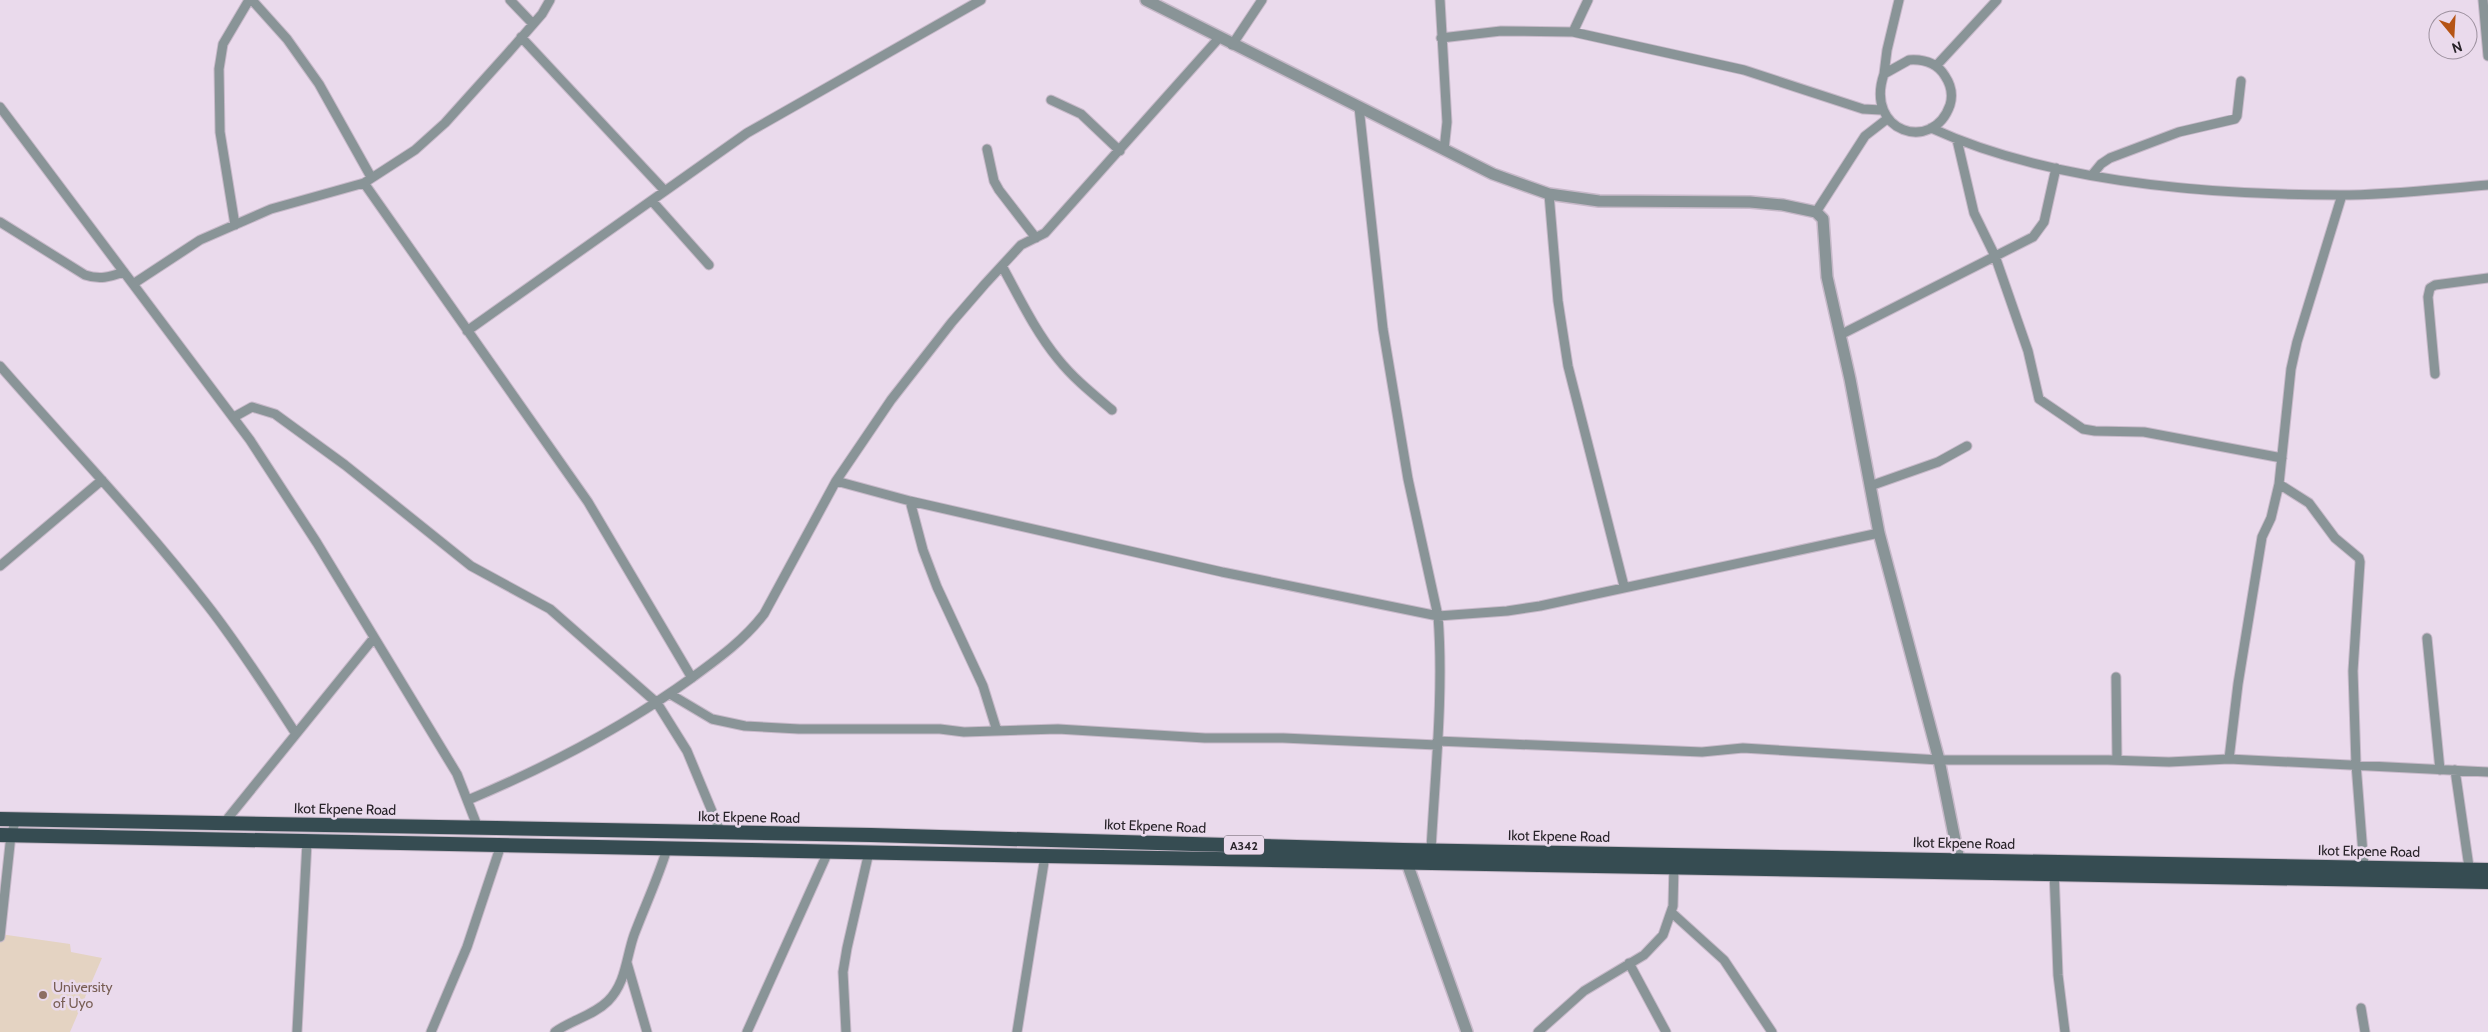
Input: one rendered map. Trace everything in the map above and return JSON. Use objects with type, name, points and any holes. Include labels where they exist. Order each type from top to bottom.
[{"type":"highway","name":"Ikot Ekpene Road","points":[[0,819],[871,835],[1431,850],[1675,860],[2471,875],[2488,870]]},
{"type":"highway","name":"Ikot Ekpene Road","points":[[6,835],[1407,863],[1675,860],[1959,860],[2054,867],[2364,867],[2471,875],[2488,882]]},
{"type":"street","points":[[235,225],[220,132],[219,69],[223,44],[250,0],[287,39],[319,84],[368,180],[467,330],[588,502],[692,678]]},
{"type":"street","points":[[510,0],[533,24]]},
{"type":"street","points":[[133,284],[200,240],[280,206],[368,180],[425,142],[521,38],[550,0]]},
{"type":"street","points":[[467,330],[747,133],[981,0]]},
{"type":"street","points":[[1146,0],[1232,45],[1444,150],[1527,188],[1549,194],[1599,201],[1750,202],[1783,205],[1816,212],[1823,219],[1827,277],[1879,533],[1939,760],[1959,860]]},
{"type":"street","points":[[1232,45],[1262,0]]},
{"type":"street","points":[[1440,0],[1446,122],[1444,150]]},
{"type":"street","points":[[1573,32],[1588,0]]},
{"type":"street","points":[[1884,74],[1909,60],[1919,60],[1936,66],[1949,81],[1952,99],[1945,117],[1931,128],[1912,132],[1896,126],[1887,119],[1882,110],[1880,102],[1887,50],[1900,0]]},
{"type":"street","points":[[1936,66],[1997,0]]},
{"type":"street","points":[[2483,0],[2488,56]]},
{"type":"street","points":[[1441,38],[1501,31],[1573,32],[1744,70],[1863,109],[1882,110]]},
{"type":"street","points":[[521,38],[665,191]]},
{"type":"street","points":[[468,800],[550,764],[657,703],[732,649],[764,614],[836,481],[917,367],[952,322],[1021,245],[1045,233],[1219,38]]},
{"type":"street","points":[[2092,175],[2101,164],[2110,158],[2179,132],[2235,119],[2237,116],[2241,81]]},
{"type":"street","points":[[1052,100],[1081,114],[1120,151]]},
{"type":"street","points":[[0,107],[234,416],[317,543],[373,639],[457,774],[478,828]]},
{"type":"street","points":[[1359,107],[1383,329],[1408,479],[1438,616],[1437,743],[1431,850]]},
{"type":"street","points":[[1816,212],[1865,136],[1887,119]]},
{"type":"street","points":[[1931,128],[1957,140],[2035,164],[2092,175],[2233,192],[2342,195],[2488,185]]},
{"type":"street","points":[[1957,140],[1974,213],[1995,256],[2028,351],[2036,394],[2039,399],[2082,429],[2144,432],[2282,458]]},
{"type":"street","points":[[987,149],[997,185],[1036,238]]},
{"type":"street","points":[[1840,335],[1929,292],[2034,236],[2040,230],[2047,214],[2056,168]]},
{"type":"street","points":[[1549,194],[1558,301],[1568,366],[1624,586]]},
{"type":"street","points":[[2229,759],[2238,684],[2262,538],[2271,518],[2279,484],[2291,369],[2342,195]]},
{"type":"street","points":[[652,200],[709,265]]},
{"type":"street","points":[[0,222],[84,275],[96,279],[124,272]]},
{"type":"street","points":[[1002,266],[1045,342],[1076,380],[1112,410]]},
{"type":"street","points":[[2434,374],[2428,297],[2430,288],[2435,285],[2488,278]]},
{"type":"street","points":[[0,366],[102,480],[208,606],[240,649],[296,734]]},
{"type":"street","points":[[234,416],[252,407],[274,414],[346,465],[471,566],[550,609],[657,703],[687,751],[721,833]]},
{"type":"street","points":[[1870,486],[1938,462],[1968,446]]},
{"type":"street","points":[[0,566],[102,480]]},
{"type":"street","points":[[836,481],[910,501],[1222,572],[1438,616],[1532,607],[1879,533]]},
{"type":"street","points":[[2279,484],[2309,503],[2335,538],[2359,558],[2360,562],[2353,671],[2356,764],[2364,867]]},
{"type":"street","points":[[910,501],[923,550],[937,587],[983,686],[997,731]]},
{"type":"street","points":[[2427,638],[2440,770]]},
{"type":"street","points":[[224,823],[373,639]]},
{"type":"street","points":[[2116,676],[2117,760]]},
{"type":"street","points":[[670,694],[712,719],[745,726],[799,729],[997,731],[1058,729],[1204,738],[1284,738],[1702,752],[1743,748],[1939,760],[2117,760],[2169,762],[2229,759],[2488,772]]},
{"type":"street","points":[[2455,770],[2471,875]]},
{"type":"street","points":[[0,937],[6,835],[16,820]]},
{"type":"street","points":[[297,1032],[307,842]]},
{"type":"street","points":[[431,1032],[467,947],[501,846]]},
{"type":"street","points":[[555,1032],[582,1019],[606,1003],[616,992],[634,935],[656,883],[667,849]]},
{"type":"street","points":[[747,1032],[828,852]]},
{"type":"street","points":[[846,1032],[843,972],[846,948],[869,852]]},
{"type":"street","points":[[1017,1032],[1045,856]]},
{"type":"street","points":[[1538,1032],[1584,991],[1644,955],[1662,936],[1671,912],[1675,860]]},
{"type":"street","points":[[1407,863],[1467,1032]]},
{"type":"street","points":[[2054,867],[2058,975],[2065,1032]]},
{"type":"street","points":[[1671,912],[1724,960],[1772,1032]]},
{"type":"street","points":[[627,961],[647,1032]]},
{"type":"street","points":[[1629,963],[1666,1032]]},
{"type":"street","points":[[2361,1008],[2365,1032]]},
{"type":"shaded area","name":"University of Uyo","points":[[0,934],[70,944],[71,952],[102,958],[70,1032],[0,1032]]},
{"type":"place","name":"University of Uyo","points":[[43,995]]}]
